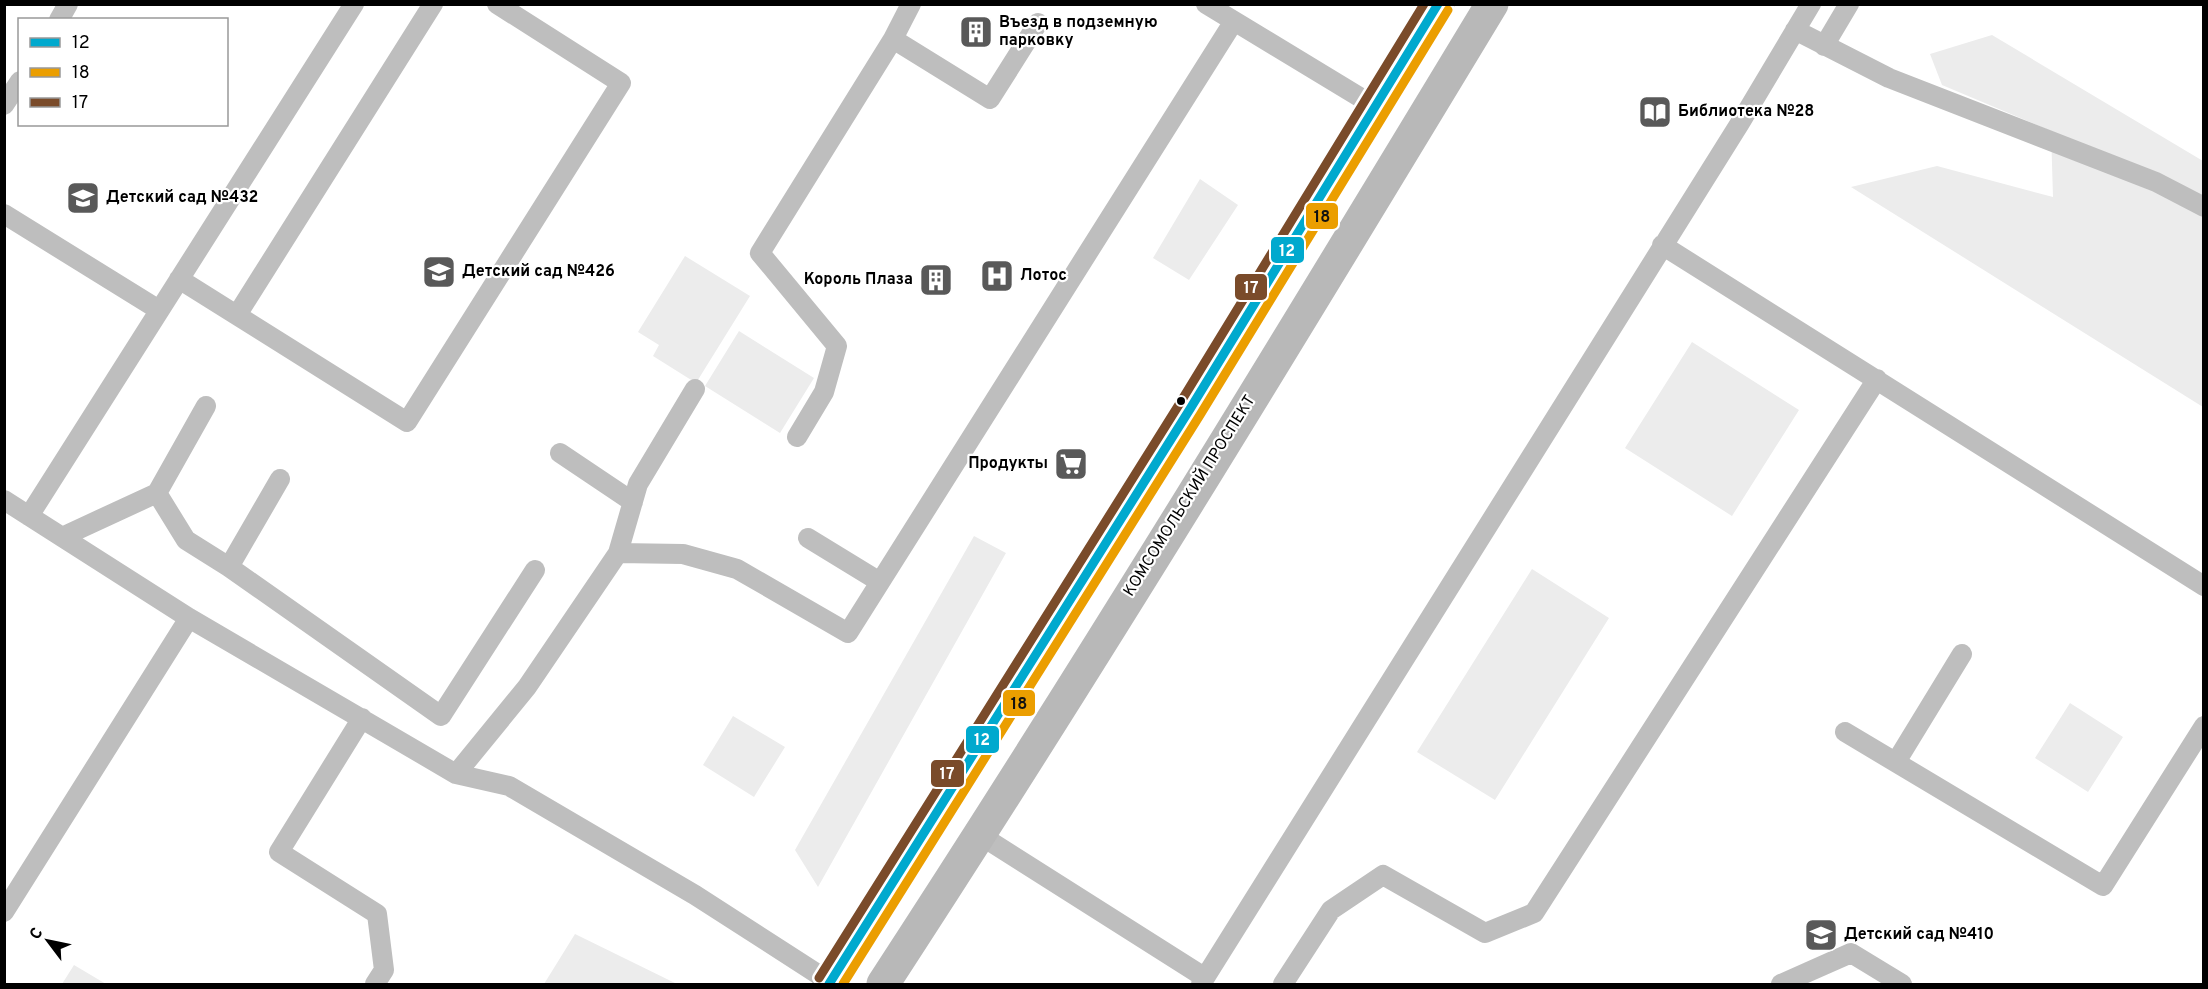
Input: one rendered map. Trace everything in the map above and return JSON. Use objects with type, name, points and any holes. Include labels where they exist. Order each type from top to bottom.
[{"type":"main road","points":[[830,983],[1238,331],[1438,4]]},
{"type":"main road","name":"КОМСОМОЛЬСКИЙ ПРОСПЕКТ","points":[[883,984],[980,835],[1492,4]]},
{"type":"main road","points":[[1376,107],[1414,131]]},
{"type":"main road","points":[[1189,498],[1174,510],[1168,511],[1161,507],[1159,494],[1226,380],[1238,331]]},
{"type":"lane","points":[[59,18],[68,4]]},
{"type":"lane","points":[[28,516],[354,4]]},
{"type":"lane","points":[[237,315],[433,4]]},
{"type":"lane","points":[[179,279],[407,422],[621,83],[497,4]]},
{"type":"lane","points":[[796,437],[825,392],[837,346],[760,253],[893,39],[911,4]]},
{"type":"lane","points":[[1206,4],[1376,107]]},
{"type":"lane","points":[[1824,46],[1849,4]]},
{"type":"lane","points":[[980,835],[1203,981],[1740,123],[1809,5]]},
{"type":"lane","points":[[618,553],[683,554],[737,569],[848,633],[1234,21]]},
{"type":"lane","points":[[893,39],[990,99],[1038,22]]},
{"type":"lane","points":[[1796,30],[1889,78],[2156,182],[2204,207]]},
{"type":"lane","points":[[4,105],[18,84]]},
{"type":"lane","points":[[4,214],[159,310]]},
{"type":"lane","points":[[1662,246],[2204,586]]},
{"type":"lane","points":[[1283,984],[1331,910],[1383,875],[1485,933],[1534,913],[1877,379]]},
{"type":"lane","points":[[456,774],[527,687],[618,553],[638,484],[695,389]]},
{"type":"lane","points":[[62,537],[157,493],[206,406]]},
{"type":"lane","points":[[560,453],[633,502]]},
{"type":"lane","points":[[229,567],[280,478]]},
{"type":"lane","points":[[157,493],[186,540],[229,567],[441,716],[535,570]]},
{"type":"lane","points":[[4,500],[189,618],[456,774],[509,786],[694,895],[830,983]]},
{"type":"lane","points":[[808,538],[880,582]]},
{"type":"lane","points":[[4,912],[189,618]]},
{"type":"lane","points":[[1896,762],[1962,654]]},
{"type":"lane","points":[[362,718],[279,852],[377,914],[384,970],[375,984]]},
{"type":"lane","points":[[1845,732],[2103,886],[2204,726]]},
{"type":"lane","points":[[1781,984],[1851,953],[1902,984]]},
{"type":"shaded area","points":[[1992,35],[2203,161],[2203,407],[1851,187],[1937,166],[2053,197],[2051,131],[1942,85],[1930,54]]},
{"type":"shaded area","points":[[1200,179],[1238,205],[1189,280],[1153,258]]},
{"type":"shaded area","points":[[685,256],[750,296],[696,383],[653,356],[659,345],[638,332]]},
{"type":"shaded area","points":[[739,331],[814,378],[780,433],[705,386]]},
{"type":"shaded area","points":[[1692,342],[1799,410],[1732,516],[1625,448]]},
{"type":"shaded area","points":[[974,536],[1006,553],[818,887],[795,850]]},
{"type":"shaded area","points":[[1532,569],[1609,618],[1495,800],[1417,752]]},
{"type":"shaded area","points":[[2070,703],[2123,737],[2088,792],[2035,758]]},
{"type":"shaded area","points":[[733,716],[785,747],[754,797],[703,765]]},
{"type":"shaded area","points":[[575,934],[677,984],[544,984]]},
{"type":"shaded area","points":[[74,965],[106,984],[62,984]]},
{"type":"transit line","name":"17","points":[[819,978],[1180,403],[1424,4]]},
{"type":"transit line","name":"12","points":[[829,984],[1190,409],[1438,4]]},
{"type":"transit line","name":"18","points":[[843,984],[1200,415],[1448,10]]},
{"type":"place","name":"Въезд в подземную парковку","points":[[976,32]]},
{"type":"place","name":"Библиотека №28","points":[[1655,112]]},
{"type":"place","name":"Детский сад №432","points":[[83,198]]},
{"type":"place","name":"Детский сад №426","points":[[439,272]]},
{"type":"place","name":"Лотос","points":[[997,276]]},
{"type":"place","name":"Король Плаза","points":[[936,280]]},
{"type":"place","name":"Продукты","points":[[1071,464]]},
{"type":"place","name":"Детский сад №410","points":[[1821,935]]}]
